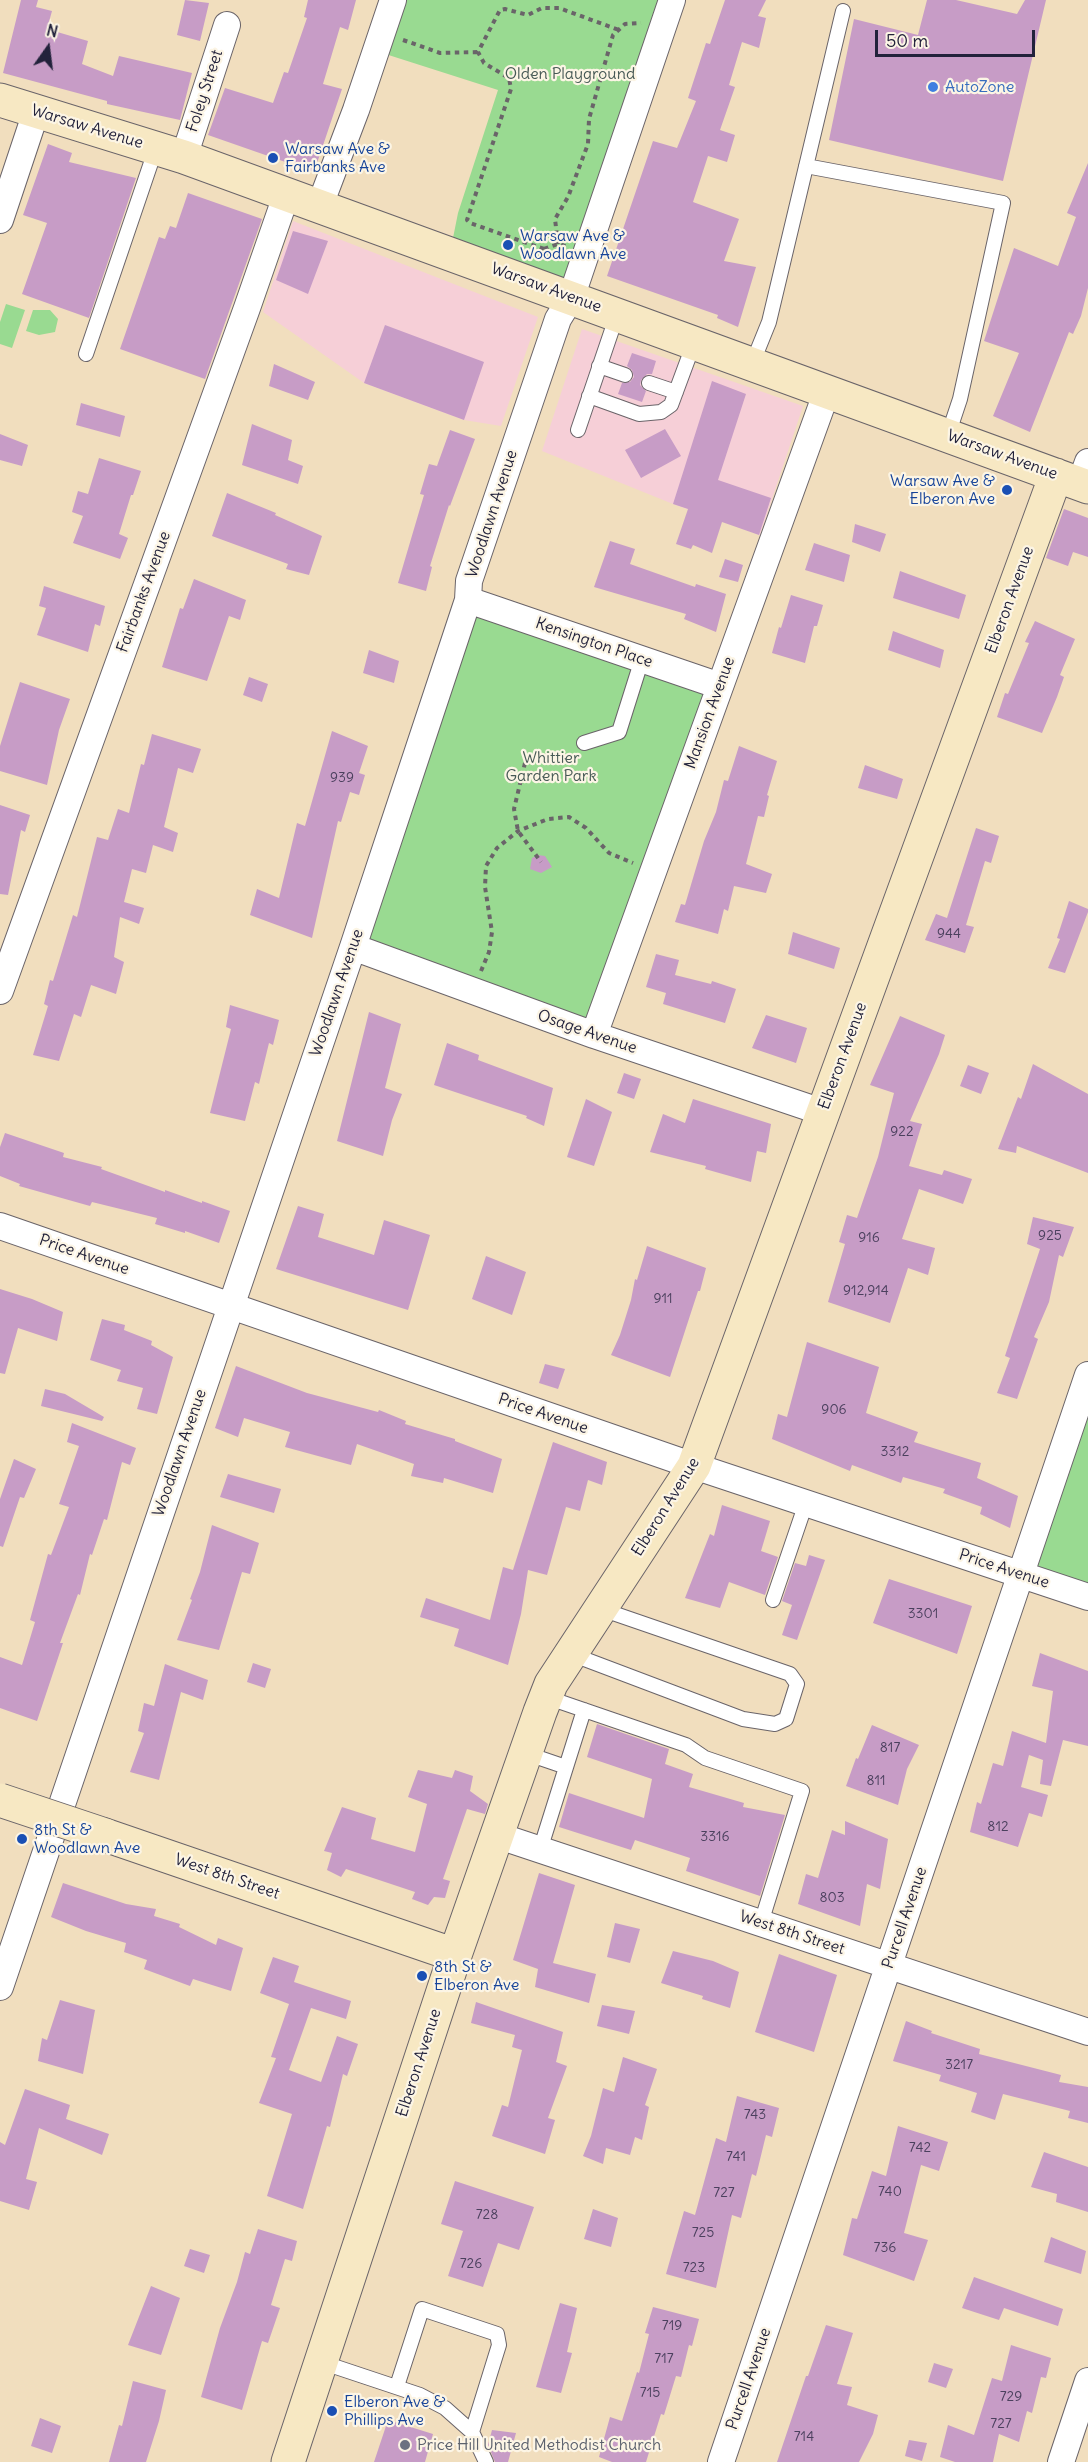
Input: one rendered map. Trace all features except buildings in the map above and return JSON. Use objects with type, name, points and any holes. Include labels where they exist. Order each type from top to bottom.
[{"type":"street","points":[[320,205],[356,110],[393,0]]},
{"type":"street","name":"Woodlawn Avenue","points":[[0,1987],[353,947],[468,600],[469,581],[558,319],[571,298],[672,0]]},
{"type":"street","name":"Foley Street","points":[[170,152],[227,25]]},
{"type":"street","name":"Warsaw Avenue","points":[[0,100],[170,152],[948,435],[1078,477]]},
{"type":"street","points":[[0,219],[36,112]]},
{"type":"street","name":"Fairbanks Avenue","points":[[0,991],[287,193]]},
{"type":"street","name":"Mansion Avenue","points":[[594,1035],[827,391]]},
{"type":"street","name":"Elberon Avenue","points":[[288,2462],[455,1955],[551,1684],[694,1466],[822,1112],[1078,477]]},
{"type":"street","name":"Kensington Place","points":[[468,600],[720,686]]},
{"type":"street","name":"Osage Avenue","points":[[353,947],[594,1035],[822,1112]]},
{"type":"street","name":"Price Avenue","points":[[0,1226],[694,1466],[1088,1597]]},
{"type":"street","name":"Purcell Avenue","points":[[721,2462],[1088,1374]]},
{"type":"street","name":"West 8th Street","points":[[0,1800],[455,1955]]},
{"type":"street","name":"West 8th Street","points":[[496,1835],[1088,2032]]},
{"type":"street","points":[[1061,2462],[1088,2381]]},
{"type":"lane","points":[[752,363],[769,322],[843,11]]},
{"type":"lane","points":[[86,354],[170,152]]},
{"type":"lane","points":[[806,166],[1004,203],[960,399],[948,435]]},
{"type":"lane","points":[[578,430],[617,315]]},
{"type":"lane","points":[[589,396],[641,414],[662,412],[671,405],[694,343]]},
{"type":"lane","points":[[599,366],[625,375]]},
{"type":"lane","points":[[649,383],[676,392]]},
{"type":"lane","points":[[584,743],[619,732],[642,659]]},
{"type":"lane","points":[[773,1600],[806,1503]]},
{"type":"lane","points":[[571,1654],[743,1719],[775,1724],[786,1719],[797,1684],[790,1674],[601,1609]]},
{"type":"lane","points":[[546,1697],[686,1745],[705,1758],[802,1791],[761,1923]]},
{"type":"lane","points":[[540,1850],[584,1710]]},
{"type":"lane","points":[[525,1753],[566,1767]]},
{"type":"lane","points":[[397,2386],[422,2309],[497,2334],[498,2345],[472,2432]]},
{"type":"lane","points":[[321,2362],[397,2386],[445,2408],[472,2432],[486,2462]]},
{"type":"path","points":[[478,52],[500,10],[505,9],[528,15],[542,8],[559,8],[619,30]]},
{"type":"path","points":[[558,244],[555,219],[568,197],[588,144],[589,119],[613,34],[625,24],[645,23]]},
{"type":"path","points":[[382,31],[440,53],[478,52]]},
{"type":"path","points":[[478,52],[484,63],[510,78],[511,89],[467,220],[470,224],[544,249],[558,244],[570,247]]},
{"type":"path","points":[[540,257],[544,249]]},
{"type":"path","points":[[525,763],[514,809],[518,831],[541,862]]},
{"type":"path","points":[[473,991],[489,952],[492,932],[485,887],[486,866],[497,848],[518,831],[548,819],[568,817],[586,828],[609,853],[653,872]]},
{"type":"shaded area","points":[[293,221],[538,317],[501,426],[464,420],[364,383],[263,312]]},
{"type":"shaded area","points":[[582,329],[803,406],[760,535],[673,504],[542,451]]},
{"type":"green space","name":"Olden Playground","points":[[393,0],[672,0],[571,298],[450,253],[458,213],[498,90],[376,51]]},
{"type":"green space","points":[[6,304],[25,310],[12,348],[0,344],[0,322]]},
{"type":"green space","points":[[33,310],[50,310],[58,319],[55,332],[39,335],[26,331]]},
{"type":"green space","name":"Whittier Garden Park","points":[[468,600],[720,686],[594,1035],[353,947]]},
{"type":"green space","points":[[1088,1375],[1088,1597],[1022,1574]]},
{"type":"place","name":"AutoZone","points":[[933,87]]},
{"type":"place","name":"Warsaw Ave & Fairbanks Ave","points":[[273,158]]},
{"type":"place","name":"Warsaw Ave & Woodlawn Ave","points":[[508,245]]},
{"type":"place","name":"Warsaw Ave & Elberon Ave","points":[[1007,490]]},
{"type":"place","name":"8th St & Woodlawn Ave","points":[[22,1839]]},
{"type":"place","name":"8th St & Elberon Ave","points":[[422,1976]]},
{"type":"place","name":"Elberon Ave & Phillips Ave","points":[[332,2411]]},
{"type":"place","name":"Price Hill United Methodist Church","points":[[405,2445]]}]
